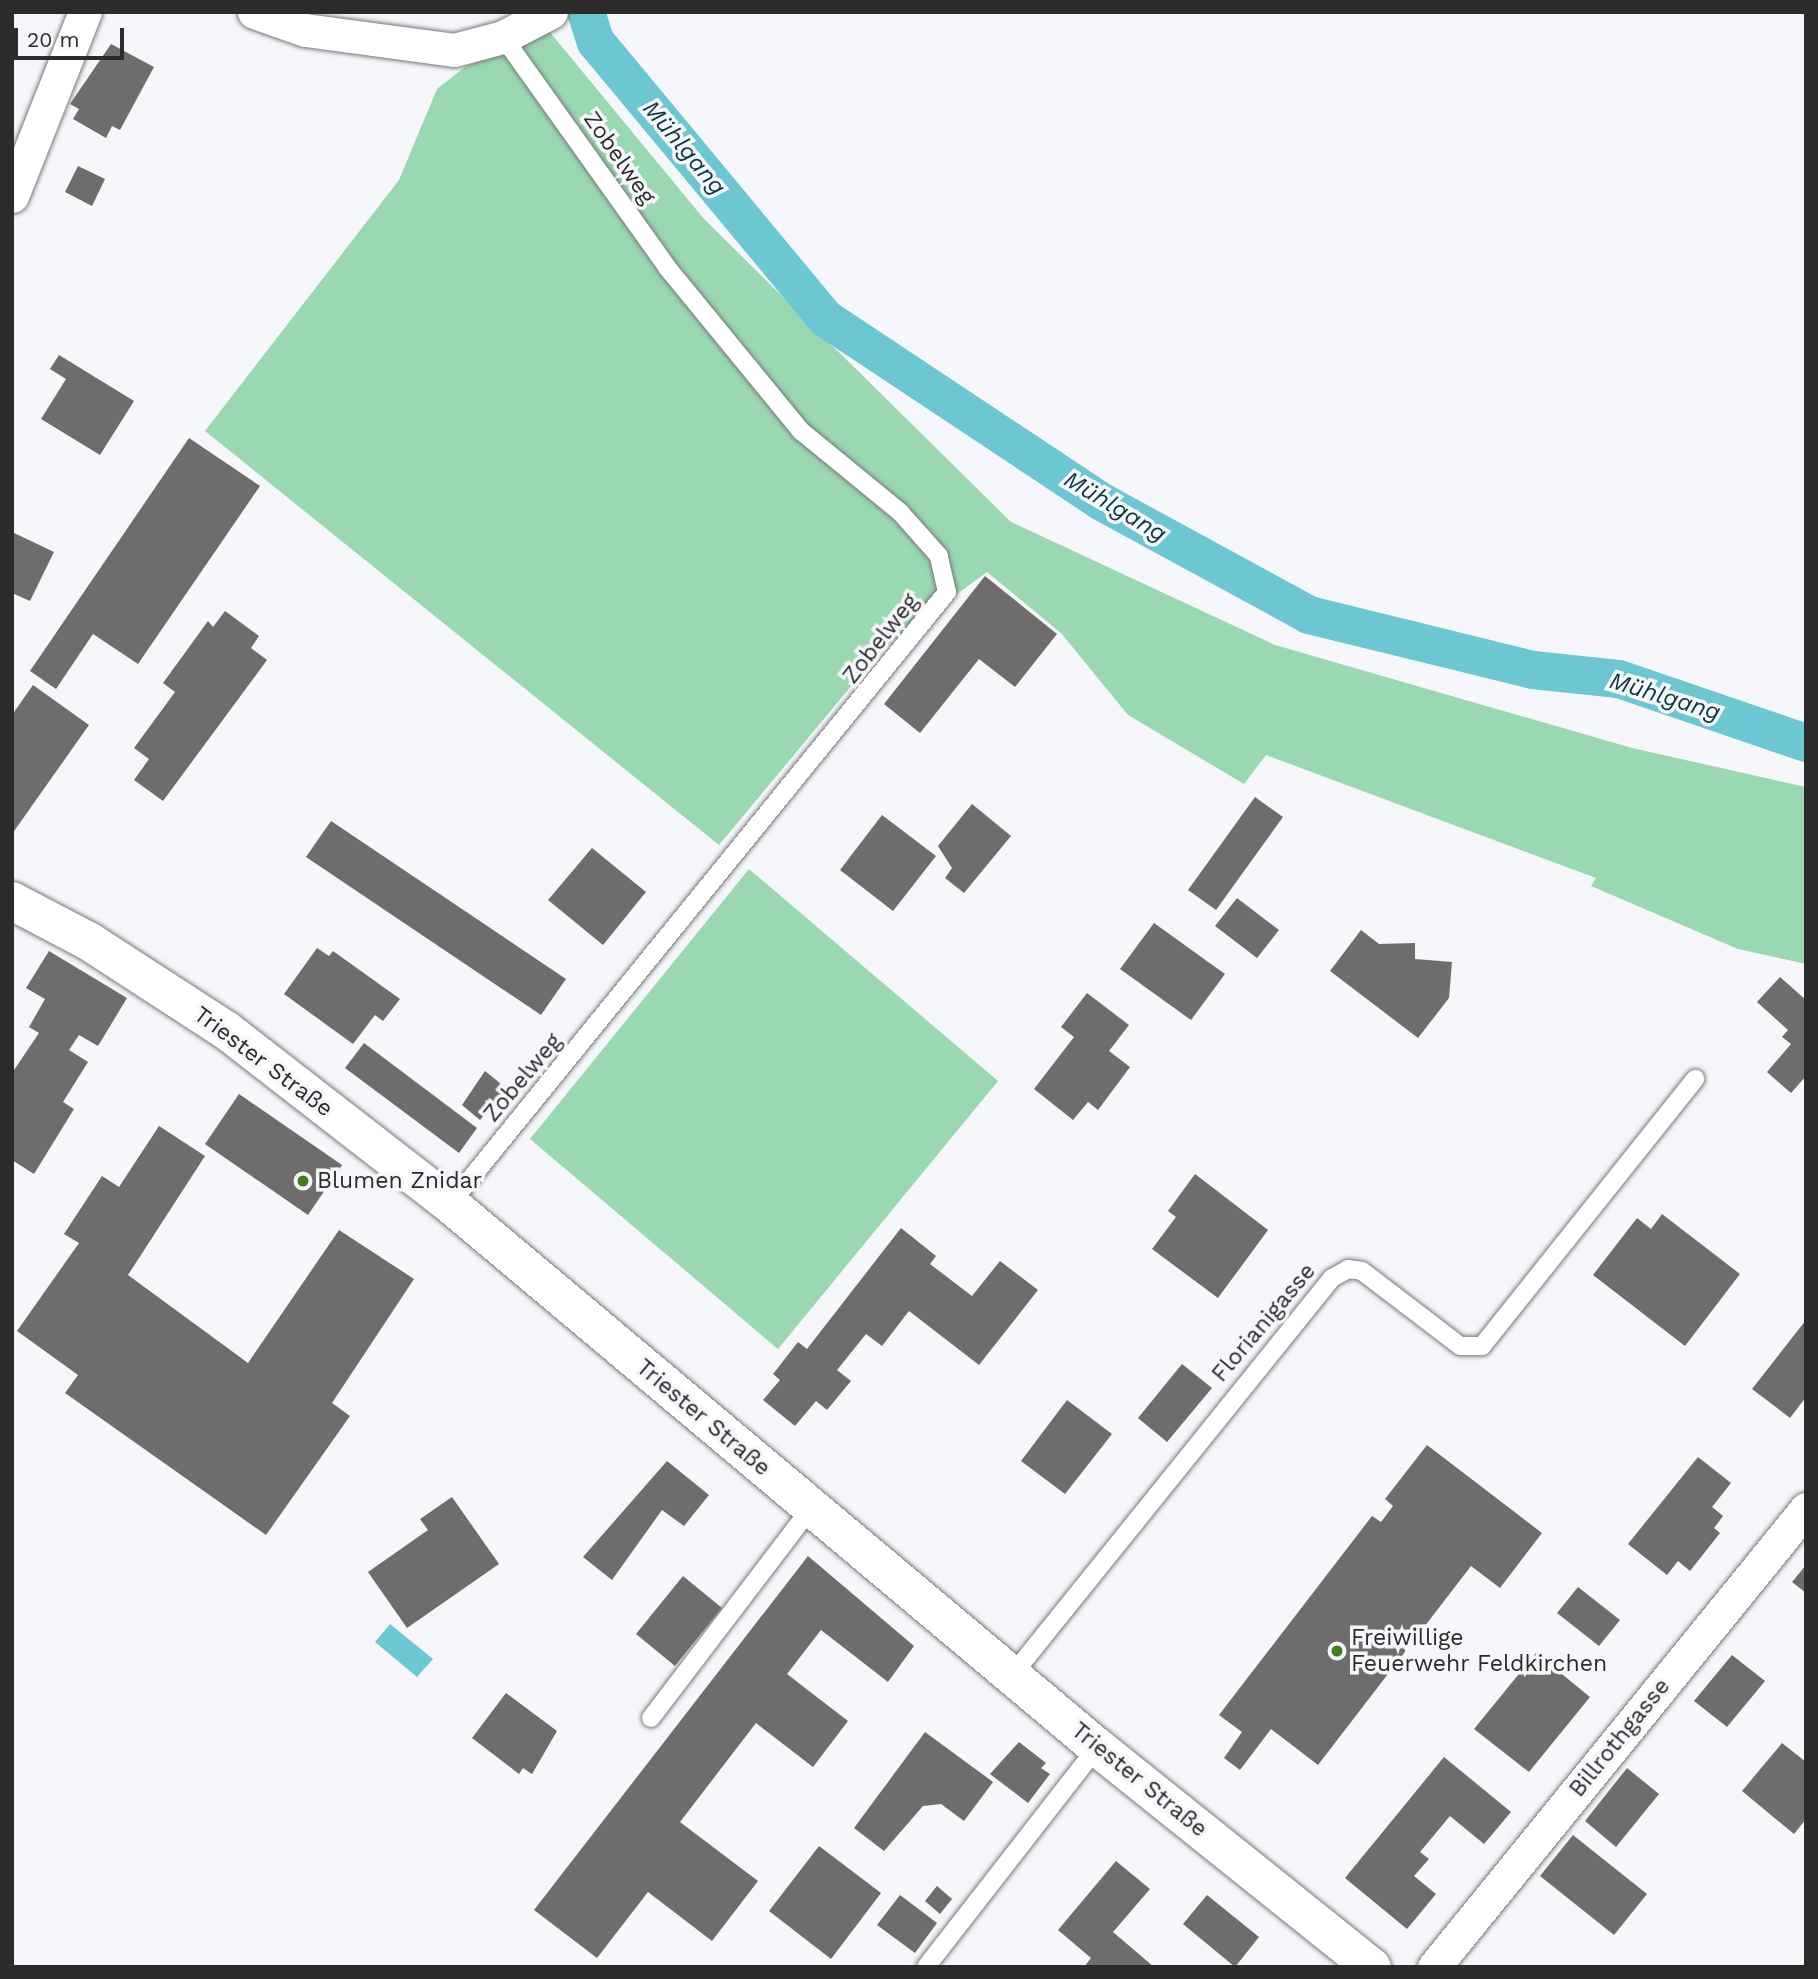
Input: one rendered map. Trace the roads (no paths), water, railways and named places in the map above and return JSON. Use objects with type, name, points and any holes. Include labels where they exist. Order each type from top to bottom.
[{"type":"main road","name":"Triester Straße","points":[[12,901],[90,942],[227,1031],[450,1204],[810,1509],[1013,1674],[1097,1747],[1372,1967]]},
{"type":"street","points":[[12,196],[85,12]]},
{"type":"street","points":[[254,12],[306,30],[454,50],[503,37],[547,14]]},
{"type":"street","name":"Billrothgasse","points":[[1434,1967],[1806,1509]]},
{"type":"lane","name":"Zobelweg","points":[[450,1204],[947,592],[939,556],[900,512],[801,431],[667,267],[503,37]]},
{"type":"lane","name":"Florianigasse","points":[[1013,1674],[1332,1278],[1348,1269],[1362,1271],[1460,1346],[1482,1346],[1695,1079]]},
{"type":"lane","points":[[651,1718],[810,1509]]},
{"type":"lane","points":[[926,1967],[1097,1747]]},
{"type":"water","points":[[390,1624],[433,1659],[417,1677],[375,1642]]},
{"type":"waterway","name":"Mühlgang","points":[[586,12],[596,42],[825,318],[1102,502],[1309,615],[1533,670],[1619,679],[1806,743]]},
{"type":"place","name":"Blumen Znidar","points":[[303,1181]]},
{"type":"place","name":"Freiwillige Feuerwehr Feldkirchen","points":[[1337,1651]]}]
